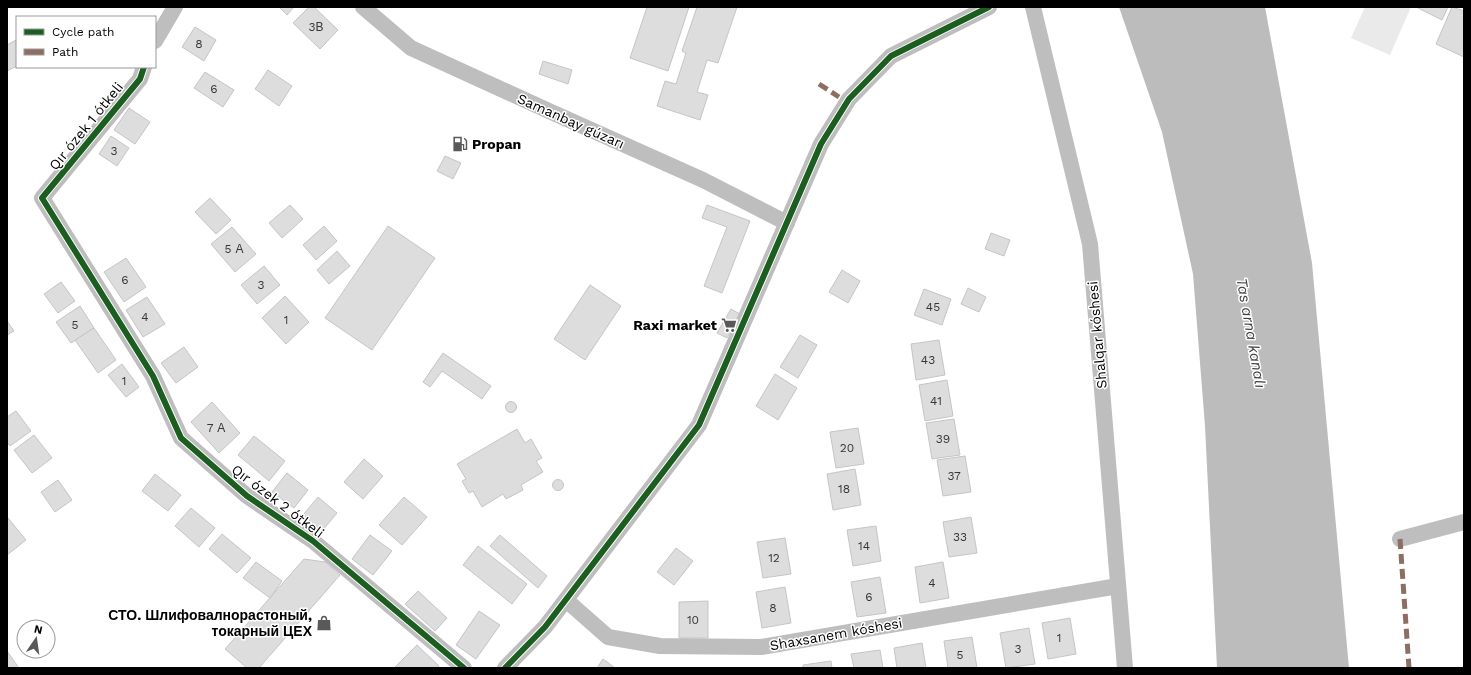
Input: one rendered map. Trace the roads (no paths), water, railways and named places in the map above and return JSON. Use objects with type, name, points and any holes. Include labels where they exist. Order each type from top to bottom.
[{"type":"street","points":[[156,38],[175,7]]},
{"type":"street","name":"Samanbay gúzarı","points":[[363,7],[411,48],[548,112],[703,180],[787,223]]},
{"type":"street","points":[[505,668],[545,626],[566,600],[699,425],[820,144],[849,99],[891,56],[989,7]]},
{"type":"street","name":"Shalqar kóshesi","points":[[1033,7],[1090,244],[1125,668]]},
{"type":"street","name":"Qır ózek 1 ótkeli","points":[[42,198],[140,79],[144,68]]},
{"type":"street","name":"Qır ózek 2 ótkeli","points":[[42,198],[153,376],[181,438],[247,496],[313,541],[464,668]]},
{"type":"street","points":[[1400,538],[1464,522]]},
{"type":"street","name":"Shaxsanem kóshesi","points":[[566,600],[608,637],[660,646],[761,647],[1118,586]]},
{"type":"water","name":"Tas arna kanalı","points":[[1119,7],[1265,7],[1312,263],[1349,668],[1217,668],[1205,426],[1193,274],[1162,132]]},
{"type":"place","name":"Propan","points":[[460,144]]},
{"type":"place","name":"Raxi market","points":[[729,325]]},
{"type":"place","name":"СТО. Шлифовалнорастоный, токарный ЦЕХ","points":[[324,623]]}]
